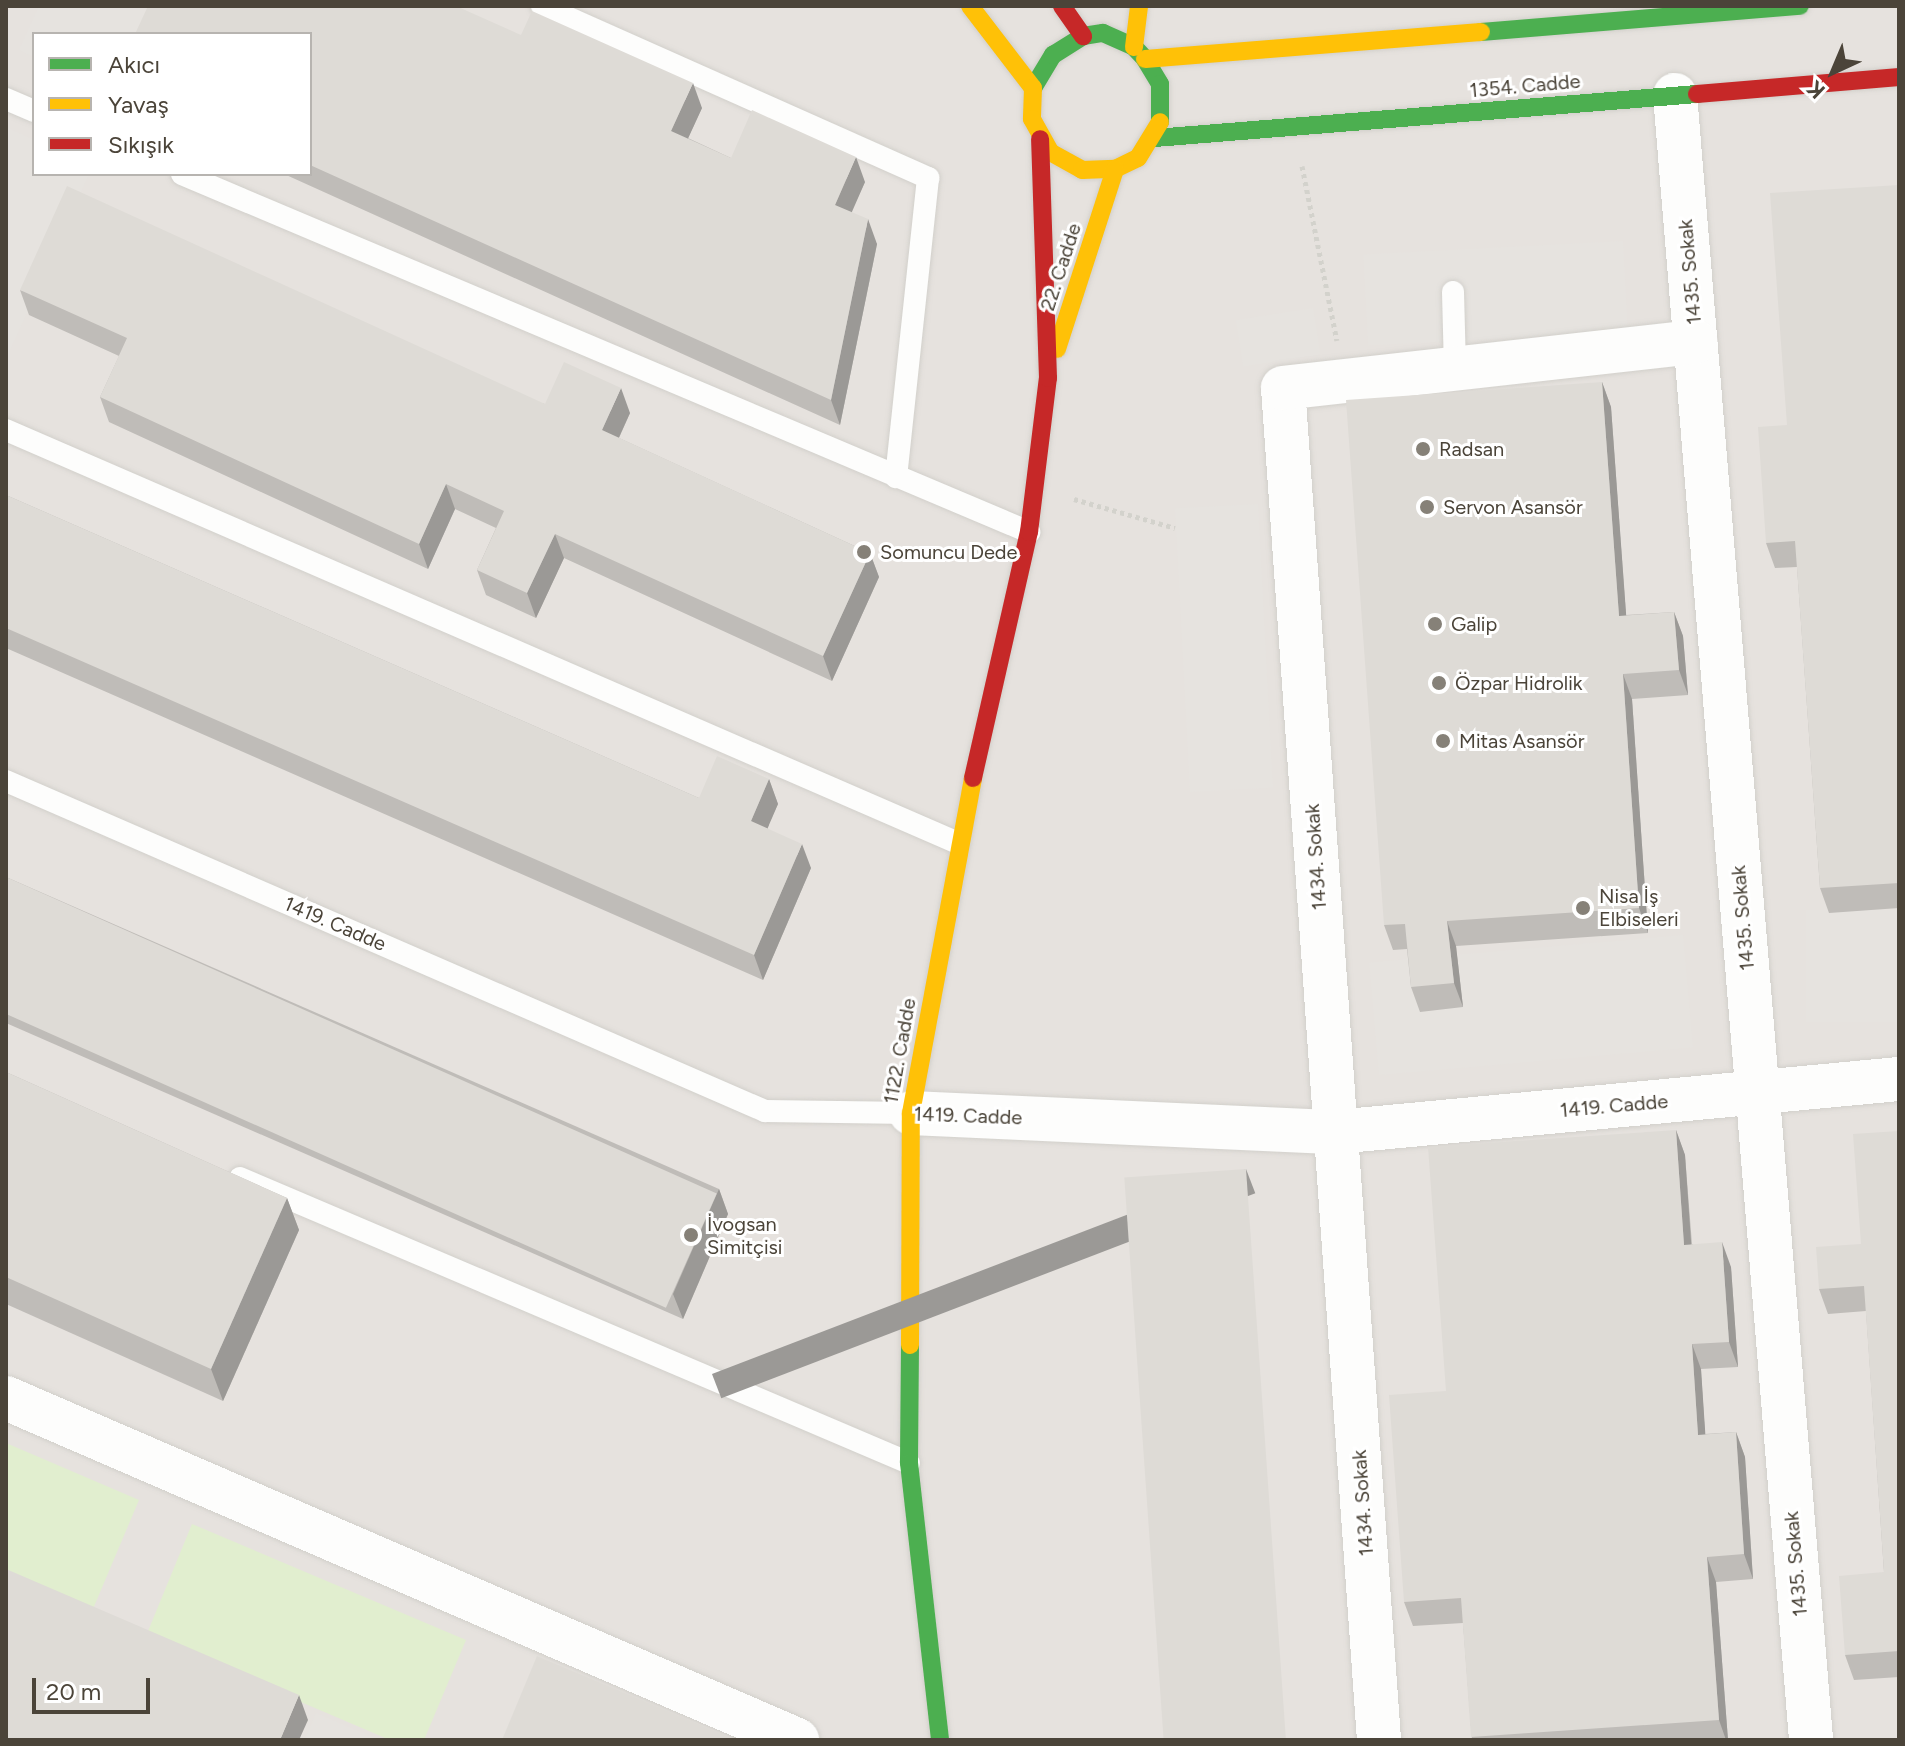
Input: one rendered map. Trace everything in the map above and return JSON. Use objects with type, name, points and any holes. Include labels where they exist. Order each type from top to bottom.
[{"type":"main road","points":[[970,6],[1033,88]]},
{"type":"main road","points":[[1062,6],[1083,36]]},
{"type":"main road","points":[[1139,6],[1140,53]]},
{"type":"main road","points":[[1140,53],[1800,6]]},
{"type":"main road","points":[[1105,26],[1140,53],[1160,84],[1163,114],[1155,138],[1138,158],[1115,169],[1082,170],[1050,152],[1040,139],[1032,119],[1033,88],[1053,55],[1083,36],[1105,26]]},
{"type":"main road","name":"1354. Cadde","points":[[1155,138],[1899,77]]},
{"type":"main road","points":[[1040,139],[1048,378]]},
{"type":"main road","name":"22. Cadde","points":[[1048,378],[1115,169]]},
{"type":"main road","name":"1122. Cadde","points":[[940,1740],[909,1463],[911,1113],[958,843],[1029,532],[1048,378]]},
{"type":"street","name":"1435. Sokak","points":[[1675,95],[1811,1740]]},
{"type":"street","name":"1434. Sokak","points":[[1379,1740],[1283,388],[1695,342]]},
{"type":"street","name":"1419. Cadde","points":[[911,1113],[1336,1132],[1899,1079]]},
{"type":"street","points":[[6,1398],[797,1740]]},
{"type":"lane","points":[[542,6],[928,178],[896,477]]},
{"type":"lane","points":[[6,99],[32,110]]},
{"type":"lane","points":[[187,176],[1029,532]]},
{"type":"lane","points":[[1453,292],[1455,369]]},
{"type":"lane","points":[[6,430],[958,843]]},
{"type":"lane","name":"1419. Cadde","points":[[6,781],[765,1111],[911,1113]]},
{"type":"lane","points":[[224,1171],[909,1463]]},
{"type":"path","points":[[1294,127],[1345,381]]},
{"type":"path","points":[[1034,488],[1175,528]]},
{"type":"shaded area","points":[[6,6],[1899,6],[1899,1740],[6,1740]]},
{"type":"shaded area","points":[[39,6],[162,6],[151,32],[32,32],[32,56],[19,50]]},
{"type":"shaded area","points":[[6,127],[32,139],[32,176],[88,176],[6,359]]},
{"type":"shaded area","points":[[1623,241],[1628,332],[1368,345],[1363,255]]},
{"type":"shaded area","points":[[1313,308],[1320,354],[1243,367],[1236,320]]},
{"type":"shaded area","points":[[1258,504],[1273,788],[1190,792],[1175,508]]},
{"type":"shaded area","points":[[1806,910],[1899,910],[1899,1022],[1806,1022]]},
{"type":"shaded area","points":[[1683,935],[1693,1048],[1379,1075],[1369,962]]},
{"type":"shaded area","points":[[316,1713],[379,1740],[305,1740]]},
{"type":"green space","points":[[6,1443],[139,1500],[90,1616],[6,1580]]},
{"type":"green space","points":[[192,1524],[466,1640],[424,1740],[390,1740],[146,1636]]},
{"type":"building","points":[[148,6],[456,6],[521,35],[532,11],[693,83],[671,131],[731,158],[752,110],[856,157],[835,205],[868,219],[831,400],[312,166],[312,32],[136,32]]},
{"type":"building","points":[[1899,185],[1899,883],[1820,888],[1795,541],[1766,543],[1758,427],[1787,425],[1770,193]]},
{"type":"building","points":[[67,186],[545,404],[564,362],[621,388],[602,430],[870,553],[823,656],[555,534],[527,593],[477,570],[504,511],[446,484],[419,544],[100,397],[127,338],[20,290]]},
{"type":"building","points":[[1602,382],[1619,616],[1674,612],[1679,670],[1623,674],[1639,908],[1447,921],[1454,983],[1411,987],[1405,924],[1384,925],[1346,400]]},
{"type":"building","points":[[6,495],[699,798],[717,756],[769,779],[751,821],[802,844],[754,955],[6,628]]},
{"type":"building","points":[[6,877],[717,1193],[666,1308],[6,1014]]},
{"type":"building","points":[[6,1072],[287,1198],[211,1369],[6,1277]]},
{"type":"building","points":[[1676,1130],[1684,1245],[1722,1242],[1729,1342],[1692,1344],[1698,1435],[1736,1432],[1744,1554],[1707,1557],[1719,1720],[1471,1737],[1461,1598],[1404,1602],[1389,1395],[1446,1391],[1428,1147]]},
{"type":"building","points":[[1899,1131],[1899,1651],[1845,1655],[1839,1576],[1884,1572],[1864,1286],[1819,1289],[1816,1247],[1861,1244],[1853,1134]]},
{"type":"building","points":[[1246,1169],[1286,1740],[1164,1740],[1124,1178]]},
{"type":"building","points":[[6,1569],[299,1695],[280,1740],[6,1740]]},
{"type":"building","points":[[537,1656],[737,1740],[502,1740]]},
{"type":"traffic: fast","points":[[1481,32],[1800,6]]},
{"type":"traffic: fast","points":[[1033,88],[1053,55],[1083,36],[1103,33],[1134,47],[1145,59],[1160,84],[1160,122]]},
{"type":"traffic: fast","points":[[1155,138],[1697,94]]},
{"type":"traffic: fast","points":[[910,1345],[909,1463],[940,1740]]},
{"type":"traffic: slow","points":[[970,6],[1033,88],[1032,119],[1050,152],[1082,170],[1115,169],[1138,158],[1160,122]]},
{"type":"traffic: slow","points":[[1134,47],[1139,6]]},
{"type":"traffic: slow","points":[[1145,59],[1481,32]]},
{"type":"traffic: slow","points":[[1057,349],[1115,169]]},
{"type":"traffic: slow","points":[[910,1345],[911,1113],[973,778]]},
{"type":"traffic: jam","points":[[1062,6],[1083,36]]},
{"type":"traffic: jam","points":[[1697,94],[1899,77]]},
{"type":"traffic: jam","points":[[973,778],[1029,532],[1048,378],[1040,139]]},
{"type":"place","name":"Radsan","points":[[1423,449]]},
{"type":"place","name":"Servon Asansör","points":[[1427,507]]},
{"type":"place","name":"Somuncu Dede","points":[[864,552]]},
{"type":"place","name":"Galip","points":[[1435,624]]},
{"type":"place","name":"Özpar Hidrolik","points":[[1439,683]]},
{"type":"place","name":"Mitas Asansör","points":[[1443,741]]},
{"type":"place","name":"Nisa İş Elbiseleri","points":[[1583,908]]},
{"type":"place","name":"İvogsan Simitçisi","points":[[691,1235]]}]
